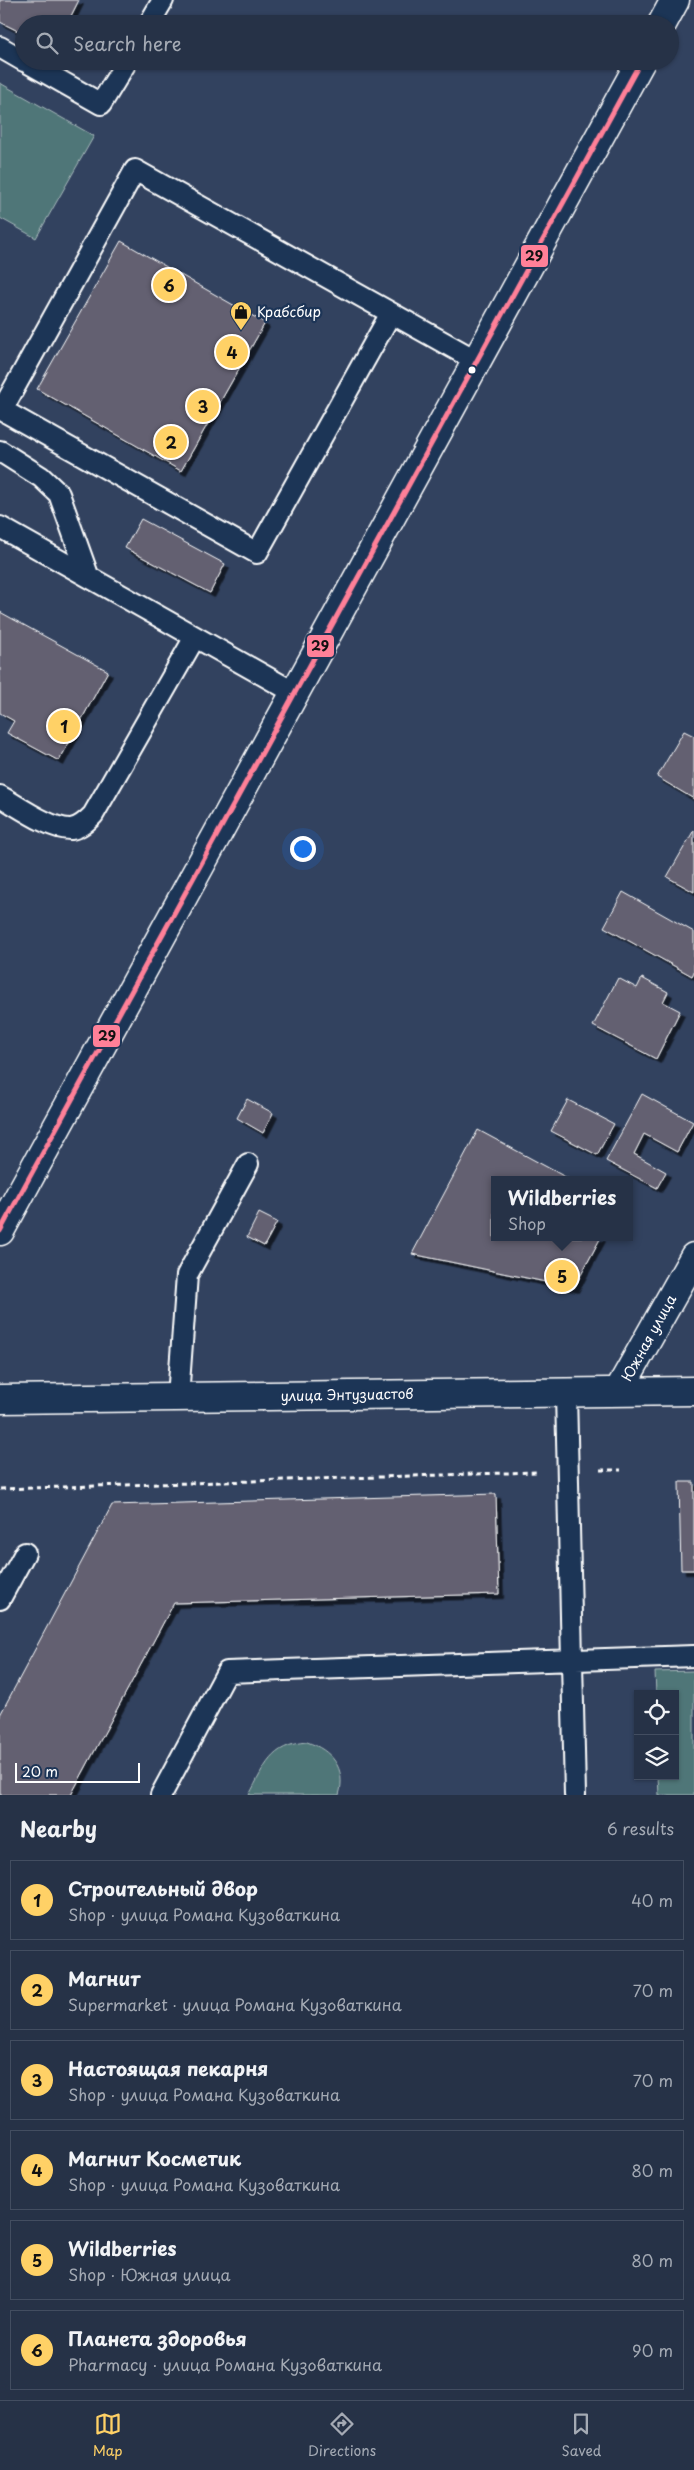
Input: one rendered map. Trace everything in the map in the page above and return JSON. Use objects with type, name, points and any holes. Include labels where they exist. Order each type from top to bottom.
[{"type":"street","points":[[667,15],[675,0]]},
{"type":"street","points":[[0,1231],[636,70]]},
{"type":"street","name":"Южная улица","points":[[618,1392],[694,1257]]},
{"type":"street","name":"улица Энтузиастов","points":[[0,1399],[694,1391]]},
{"type":"lane","points":[[155,15],[163,0]]},
{"type":"lane","points":[[0,47],[15,56]]},
{"type":"lane","points":[[40,70],[101,104],[122,70]]},
{"type":"lane","points":[[391,313],[257,553],[2,410],[135,170],[477,361]]},
{"type":"lane","points":[[0,451],[41,478],[59,494],[88,575]]},
{"type":"lane","points":[[0,527],[295,693]]},
{"type":"lane","points":[[0,796],[56,827],[71,829],[84,824],[93,815],[195,637]]},
{"type":"lane","points":[[178,1397],[187,1275],[248,1164]]},
{"type":"lane","points":[[566,1393],[575,1795]]},
{"type":"lane","points":[[0,1599],[25,1553]]},
{"type":"lane","points":[[161,1795],[227,1672],[694,1656]]},
{"type":"path","points":[[0,1489],[621,1470]]},
{"type":"green space","points":[[0,83],[94,136],[36,238],[0,218]]},
{"type":"green space","points":[[694,1671],[694,1795],[659,1795],[658,1780],[679,1780],[679,1690],[656,1690],[655,1672]]},
{"type":"green space","points":[[307,1742],[316,1745],[335,1761],[341,1776],[339,1795],[249,1795],[265,1766],[277,1752],[285,1747]]},
{"type":"building","points":[[0,0],[79,0],[72,15],[15,15],[15,30],[0,22]]},
{"type":"building","points":[[121,241],[265,323],[181,471],[37,389]]},
{"type":"building","points":[[141,519],[225,564],[210,593],[125,548]]},
{"type":"building","points":[[0,612],[108,671],[59,761],[7,733],[14,721],[0,713]]},
{"type":"building","points":[[684,731],[694,736],[694,799],[657,777]]},
{"type":"building","points":[[694,830],[694,892],[667,877]]},
{"type":"building","points":[[623,892],[694,932],[694,972],[692,976],[604,927]]},
{"type":"building","points":[[618,978],[637,988],[642,978],[668,992],[663,1002],[680,1011],[656,1059],[593,1026]]},
{"type":"building","points":[[642,1094],[693,1122],[677,1152],[644,1134],[634,1154],[666,1172],[657,1188],[606,1161]]},
{"type":"building","points":[[247,1099],[273,1113],[263,1133],[237,1118]]},
{"type":"building","points":[[568,1100],[614,1124],[597,1155],[551,1131]]},
{"type":"building","points":[[478,1130],[564,1176],[491,1176],[491,1241],[599,1241],[574,1288],[412,1254]]},
{"type":"building","points":[[259,1213],[277,1222],[264,1246],[247,1237]]},
{"type":"building","points":[[679,1482],[694,1482],[694,1570],[681,1570]]},
{"type":"building","points":[[496,1494],[499,1594],[174,1603],[71,1795],[0,1795],[0,1715],[112,1505]]},
{"type":"transit line","name":"29","points":[[0,1231],[636,70]]},
{"type":"place","name":"Планета здоровья","points":[[169,285]]},
{"type":"place","name":"Крабсбир","points":[[241,331]]},
{"type":"place","name":"Магнит Косметик","points":[[232,352]]},
{"type":"place","name":"Настоящая пекарня","points":[[203,406]]},
{"type":"place","name":"Магнит","points":[[171,442]]},
{"type":"place","name":"Строительный двор","points":[[64,726]]},
{"type":"place","name":"Wildberries","points":[[562,1276]]}]
